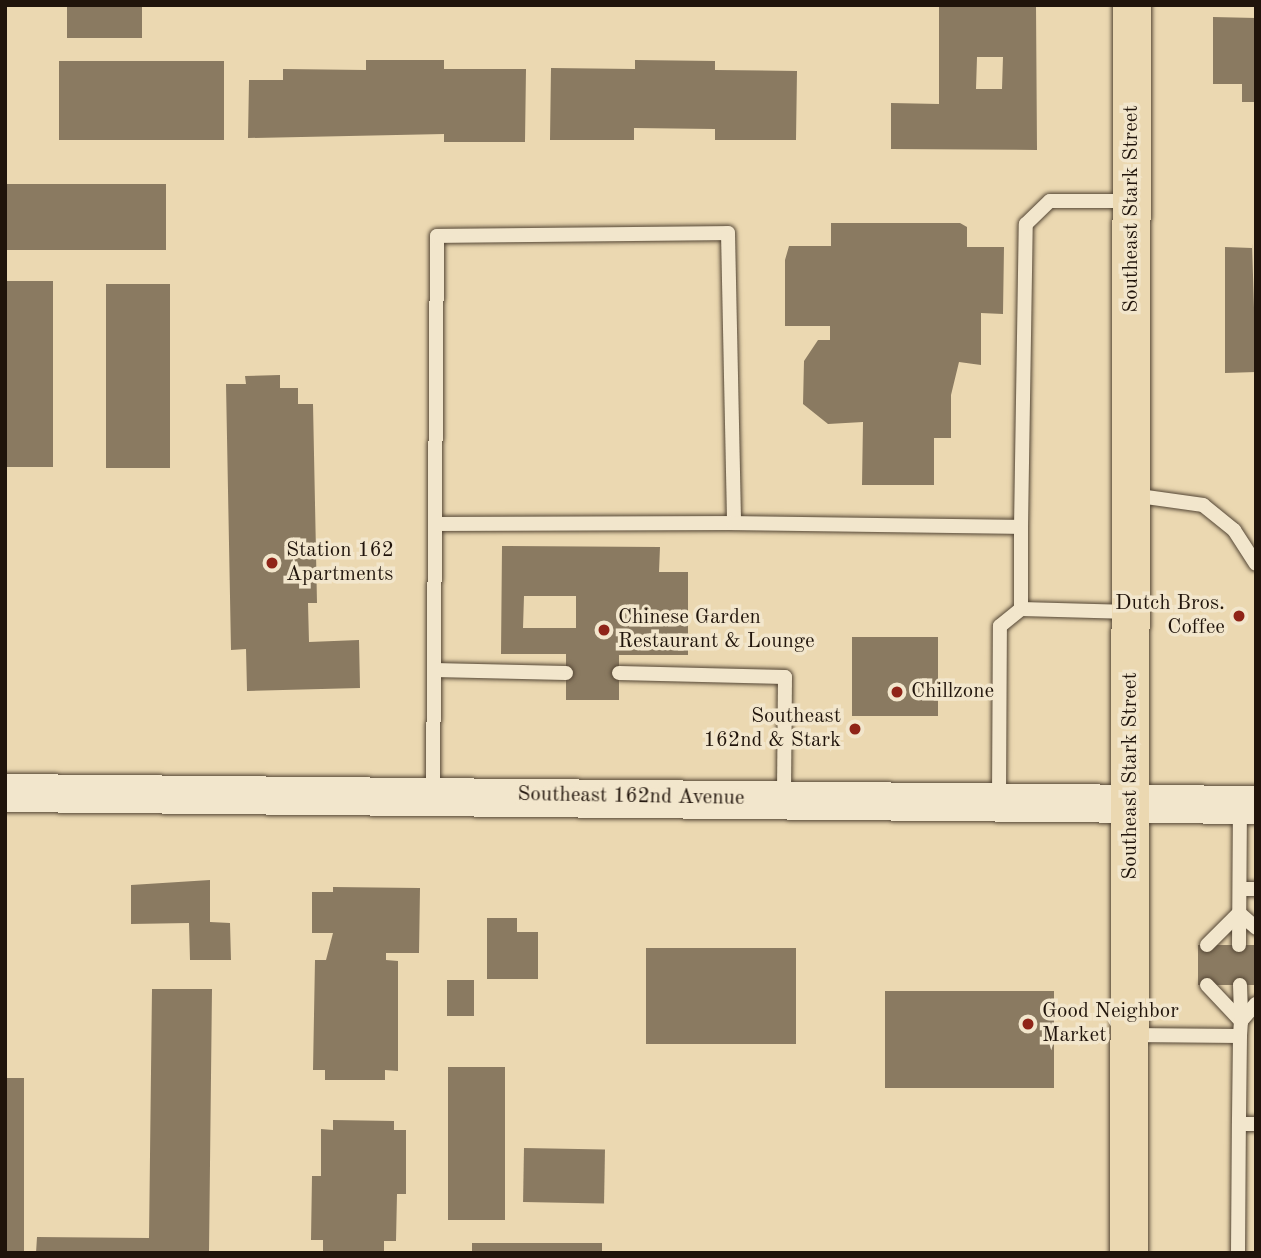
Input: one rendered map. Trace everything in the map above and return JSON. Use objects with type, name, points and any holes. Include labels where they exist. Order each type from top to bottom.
[{"type":"main road","name":"Southeast Stark Street","points":[[1129,1253],[1132,5]]},
{"type":"main road","name":"Southeast 162nd Avenue","points":[[5,793],[999,800],[1131,805],[1248,805]]},
{"type":"lane","points":[[1021,609],[1026,224],[1051,201],[1132,201]]},
{"type":"lane","points":[[433,796],[437,236],[728,233],[734,523]]},
{"type":"lane","points":[[1132,495],[1203,505],[1234,530],[1256,564]]},
{"type":"lane","points":[[437,524],[734,523],[1021,527]]},
{"type":"lane","points":[[999,800],[1000,626],[1021,609],[1132,612]]},
{"type":"lane","points":[[434,670],[566,673]]},
{"type":"lane","points":[[619,673],[785,677],[784,799]]},
{"type":"lane","points":[[1239,945],[1240,889],[1248,805]]},
{"type":"lane","points":[[1240,889],[1256,889]]},
{"type":"lane","points":[[1239,913],[1256,928]]},
{"type":"lane","points":[[1207,945],[1239,913]]},
{"type":"lane","points":[[1208,985],[1240,1028]]},
{"type":"lane","points":[[1238,1253],[1240,985]]},
{"type":"lane","points":[[1240,1028],[1256,1004]]},
{"type":"lane","points":[[1130,1035],[1240,1028]]},
{"type":"lane","points":[[1239,1124],[1256,1124]]},
{"type":"building","points":[[67,5],[142,5],[142,38],[67,38]]},
{"type":"building","points":[[939,5],[1036,5],[1037,150],[891,149],[891,103],[939,104]],"holes":[[[977,57],[1003,57],[1002,89],[976,89]]]},
{"type":"building","points":[[1213,17],[1256,18],[1256,102],[1242,102],[1242,84],[1213,84]]},
{"type":"building","points":[[366,60],[444,60],[444,69],[526,69],[525,142],[444,142],[444,134],[248,138],[249,80],[283,80],[283,69],[366,70]]},
{"type":"building","points":[[635,60],[715,61],[715,70],[797,71],[796,140],[715,140],[715,129],[634,128],[634,140],[550,140],[551,68],[635,69]]},
{"type":"building","points":[[59,61],[224,61],[224,140],[59,140]]},
{"type":"building","points":[[5,184],[166,184],[166,250],[5,250]]},
{"type":"building","points":[[831,223],[960,223],[967,227],[967,247],[1004,247],[1003,314],[981,313],[981,365],[959,362],[951,395],[951,438],[934,438],[934,485],[862,485],[863,422],[828,424],[803,404],[804,361],[818,340],[830,340],[830,326],[785,326],[785,260],[789,246],[831,246]]},
{"type":"building","points":[[1252,243],[1256,372],[1225,373],[1225,247],[1252,248]]},
{"type":"building","points":[[5,281],[53,281],[53,467],[5,467]]},
{"type":"building","points":[[106,284],[170,284],[170,468],[106,468]]},
{"type":"building","name":"Station 162 Apartments","points":[[280,375],[280,388],[298,388],[298,404],[313,404],[317,603],[308,603],[309,642],[359,640],[360,688],[247,691],[246,649],[231,650],[226,384],[246,384],[245,376]]},
{"type":"building","points":[[502,546],[660,547],[659,572],[688,572],[688,655],[619,655],[619,700],[566,700],[566,654],[501,654]],"holes":[[[524,596],[576,596],[576,628],[523,628]]]},
{"type":"building","points":[[852,637],[938,637],[938,716],[852,716]]},
{"type":"building","points":[[210,880],[210,922],[230,923],[231,960],[190,960],[189,923],[131,924],[131,885]]},
{"type":"building","points":[[333,887],[420,888],[419,953],[386,953],[386,960],[398,961],[398,1071],[385,1070],[385,1080],[325,1080],[325,1070],[313,1070],[315,960],[326,960],[333,933],[312,933],[312,892],[333,892]]},
{"type":"building","points":[[487,918],[517,918],[517,932],[538,932],[538,979],[487,979]]},
{"type":"building","points":[[1198,945],[1256,945],[1256,985],[1198,985]]},
{"type":"building","points":[[646,948],[796,948],[796,1044],[646,1044]]},
{"type":"building","points":[[447,980],[474,980],[474,1016],[447,1016]]},
{"type":"building","points":[[152,989],[212,989],[209,1253],[36,1253],[37,1237],[149,1238]]},
{"type":"building","points":[[885,991],[1054,991],[1054,1088],[885,1088]]},
{"type":"building","points":[[448,1067],[505,1067],[505,1220],[448,1220]]},
{"type":"building","points":[[5,1078],[24,1078],[24,1253],[5,1253]]},
{"type":"building","points":[[333,1120],[394,1121],[394,1130],[406,1130],[406,1194],[397,1194],[396,1241],[384,1241],[384,1253],[323,1253],[323,1240],[311,1240],[312,1176],[321,1176],[321,1129],[333,1130]]},
{"type":"building","points":[[524,1148],[605,1149],[604,1203],[523,1202]]},
{"type":"building","points":[[472,1243],[602,1243],[602,1253],[472,1253]]},
{"type":"place","name":"Station 162 Apartments","points":[[272,563]]},
{"type":"place","name":"Dutch Bros. Coffee","points":[[1239,616]]},
{"type":"place","name":"Chinese Garden Restaurant & Lounge","points":[[604,630]]},
{"type":"place","name":"Chillzone","points":[[897,692]]},
{"type":"place","name":"Southeast 162nd & Stark","points":[[855,729]]},
{"type":"place","name":"Good Neighbor Market","points":[[1028,1024]]}]
